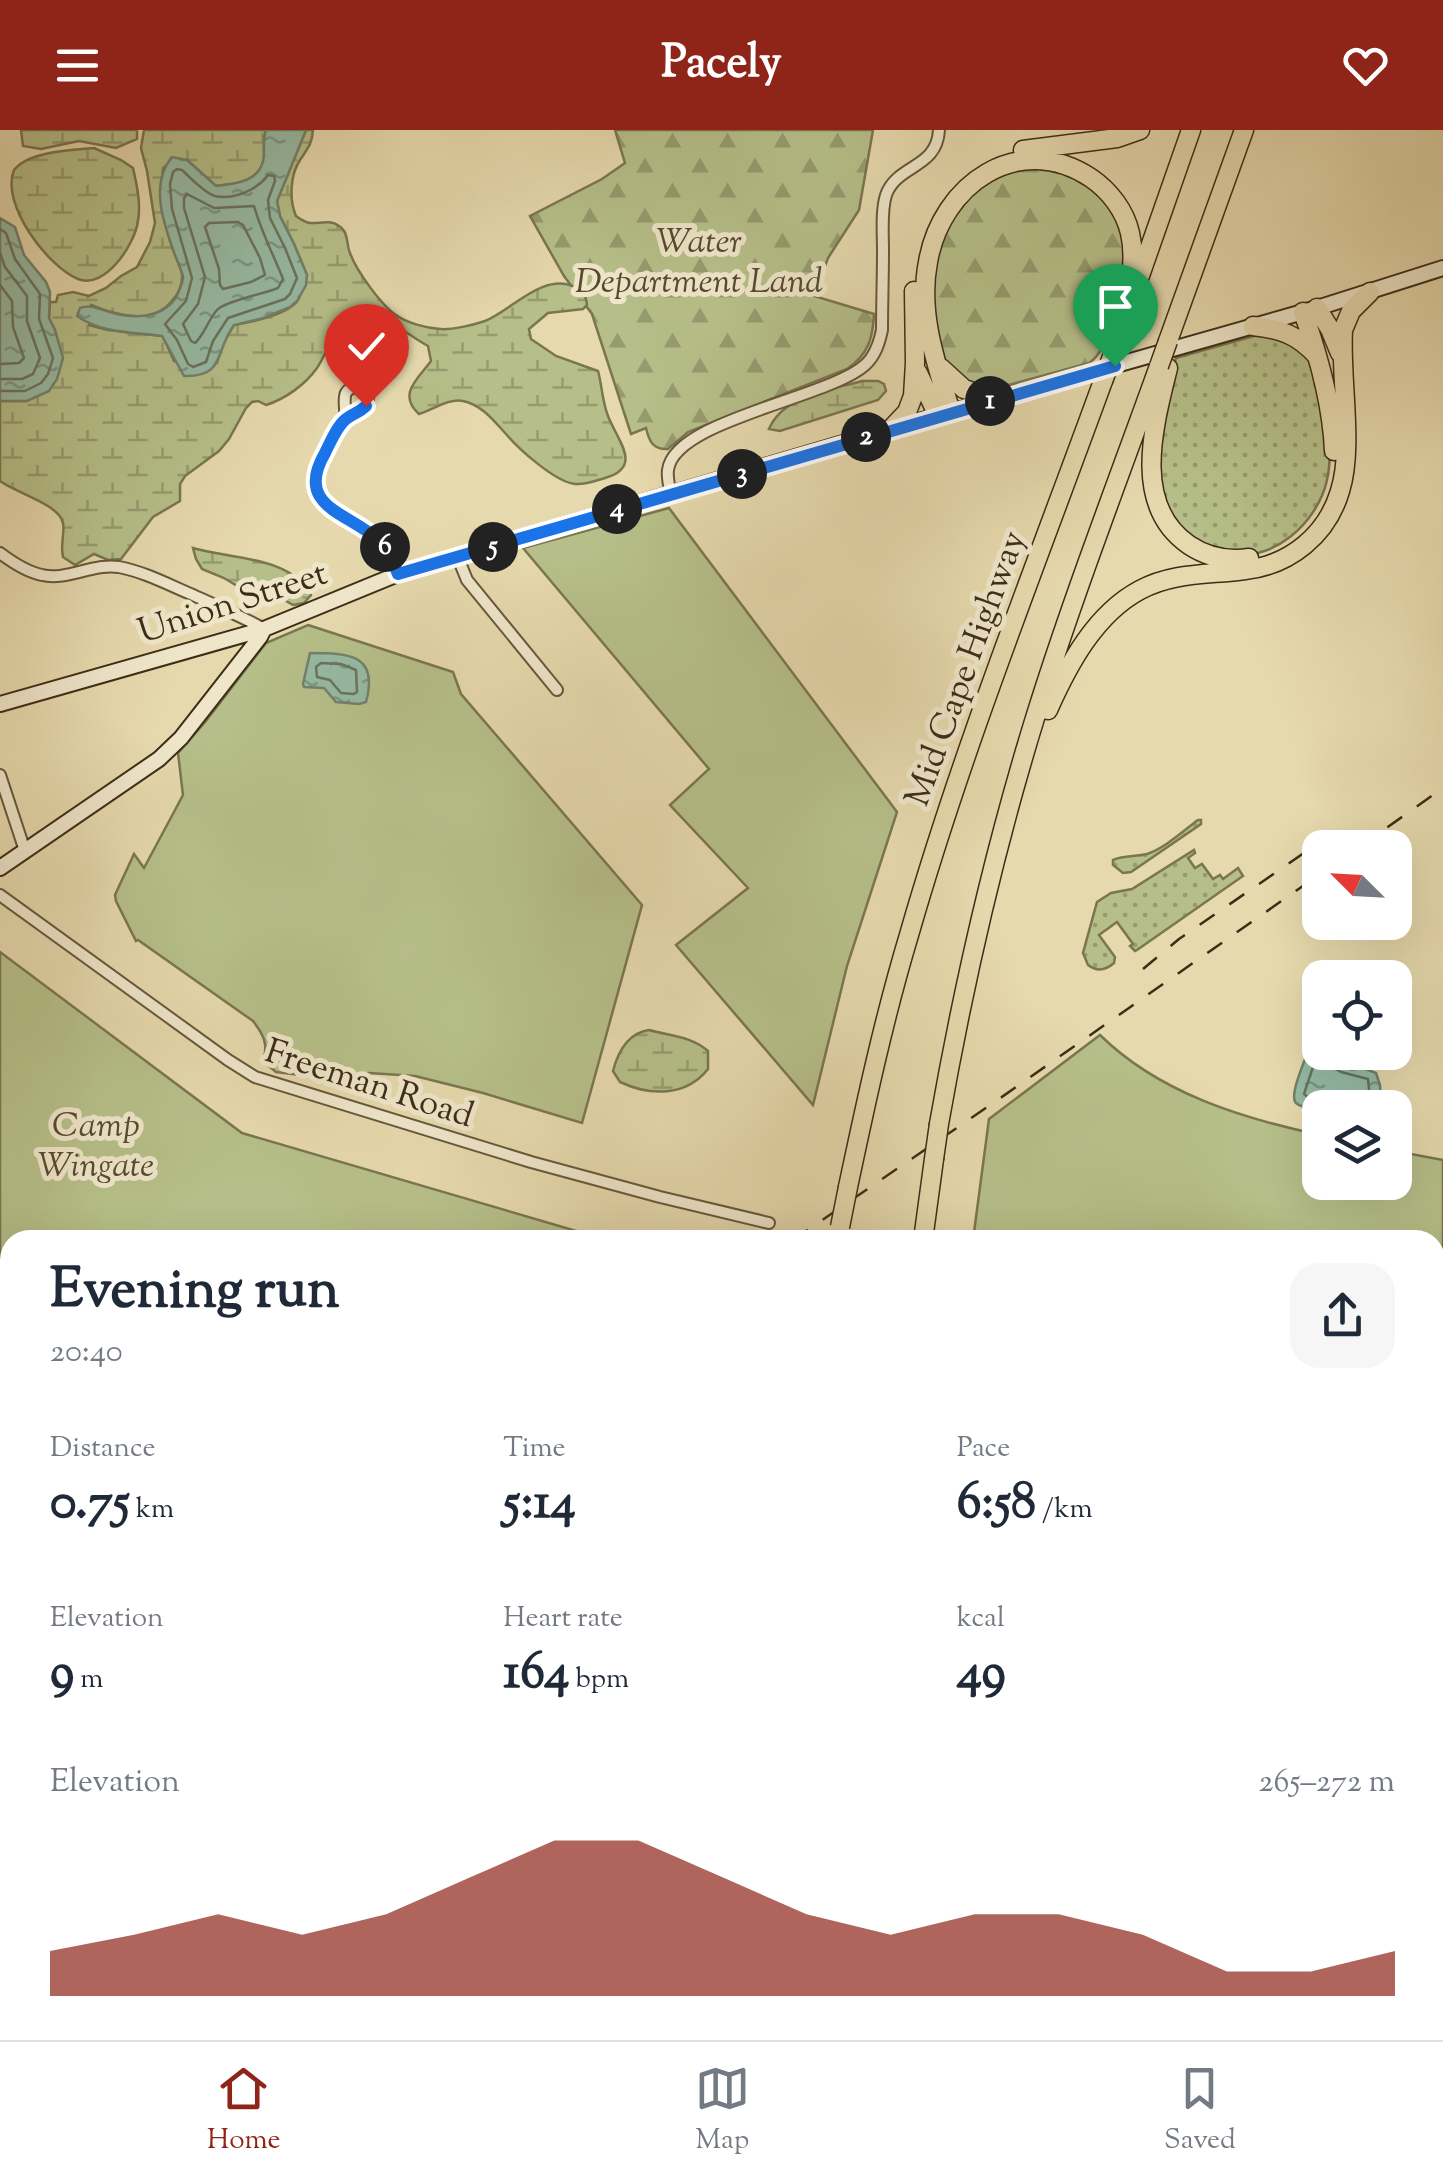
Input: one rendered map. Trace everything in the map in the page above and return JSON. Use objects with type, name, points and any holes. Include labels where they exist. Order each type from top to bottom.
[{"type":"highway","points":[[891,429],[910,407],[918,256],[934,212],[952,184],[975,166],[1002,153],[1117,138],[1140,130]]},
{"type":"highway","name":"Mid Cape Highway","points":[[840,1230],[882,1032],[951,800],[1103,381],[1114,360],[1191,130]]},
{"type":"highway","points":[[923,1230],[977,938],[1022,764],[1061,640],[1164,365],[1191,276],[1244,130]]},
{"type":"highway","points":[[944,414],[927,322],[927,264],[940,224],[954,199],[980,174],[1001,165],[1031,159],[1064,164],[1084,173],[1111,196],[1124,216],[1131,237],[1132,260],[1114,360]]},
{"type":"highway","points":[[1022,764],[1080,650],[1097,626],[1124,600],[1142,588],[1172,578],[1270,565],[1316,535],[1332,512],[1344,473],[1344,330],[1348,316],[1370,292]]},
{"type":"highway","points":[[1164,365],[1152,452],[1157,504],[1174,532],[1205,554],[1234,560],[1257,557],[1290,543],[1314,520],[1328,494],[1334,466],[1332,428],[1310,310]]},
{"type":"highway","points":[[1310,310],[1335,339],[1343,363]]},
{"type":"highway","points":[[1253,326],[1294,335],[1317,356]]},
{"type":"highway","points":[[915,363],[921,383],[944,414]]},
{"type":"highway","points":[[937,363],[964,388],[997,399]]},
{"type":"main road","name":"Union Street","points":[[0,704],[264,629],[398,574],[997,399],[1114,360],[1253,326],[1443,268]]},
{"type":"main road","points":[[0,868],[160,760],[182,738],[264,629]]},
{"type":"street","points":[[670,494],[668,466],[693,440],[725,423],[846,378],[872,356],[882,330],[887,191],[898,178],[932,154],[939,130]]},
{"type":"street","points":[[345,420],[318,465],[320,495],[331,510],[378,540],[392,557],[398,574]]},
{"type":"street","points":[[0,553],[14,564],[42,575],[99,566],[137,572],[264,629]]},
{"type":"street","points":[[458,558],[466,580],[557,690]]},
{"type":"street","points":[[0,775],[25,851]]},
{"type":"street","name":"Freeman Road","points":[[0,894],[238,1067],[264,1080],[531,1162],[769,1223]]},
{"type":"green space","points":[[21,130],[137,130],[137,139],[116,148],[79,141],[41,149],[23,146]]},
{"type":"green space","points":[[144,130],[266,130],[262,164],[247,180],[216,186],[187,160],[164,167],[162,206],[182,274],[178,293],[163,309],[143,316],[122,315],[91,305],[89,325],[163,336],[174,361],[217,363],[234,325],[269,317],[293,305],[307,275],[277,201],[306,130],[313,130],[292,180],[296,216],[308,223],[332,223],[342,229],[363,277],[400,318],[429,328],[456,328],[485,321],[551,284],[575,287],[582,292],[587,305],[583,309],[548,313],[529,329],[531,339],[556,356],[598,371],[606,410],[624,452],[623,467],[590,482],[567,482],[538,464],[487,414],[470,403],[452,401],[419,414],[410,393],[431,361],[428,346],[380,317],[355,313],[339,326],[317,368],[301,386],[266,405],[258,401],[246,408],[219,451],[185,476],[180,484],[180,501],[153,517],[121,559],[108,560],[94,554],[75,565],[63,557],[60,516],[0,481],[0,401],[27,401],[55,330],[49,318],[50,302],[56,302],[58,295],[73,292],[89,296],[137,267],[155,223],[141,148]]},
{"type":"green space","name":"Water Department Land","points":[[615,130],[873,130],[859,210],[828,258],[814,296],[874,314],[871,338],[860,358],[847,369],[688,432],[668,449],[652,444],[646,428],[631,434],[592,314],[564,276],[530,216],[625,163]]},
{"type":"green space","points":[[94,148],[133,168],[139,214],[136,231],[117,263],[88,281],[78,279],[53,262],[29,233],[14,200],[12,184],[14,170],[30,159]]},
{"type":"green space","points":[[1061,167],[1105,198],[1122,226],[1124,270],[1102,348],[1089,363],[994,389],[966,383],[950,369],[944,357],[931,297],[939,248],[950,220],[963,200],[1006,169]]},
{"type":"green space","points":[[1271,334],[1285,337],[1312,358],[1330,450],[1327,480],[1314,511],[1290,537],[1260,553],[1225,553],[1183,534],[1161,498],[1157,461],[1164,408],[1176,358]]},
{"type":"green space","points":[[862,381],[878,381],[886,391],[878,400],[780,431],[769,429],[785,408],[796,401]]},
{"type":"green space","points":[[669,508],[897,812],[847,966],[813,1105],[676,945],[748,888],[670,805],[709,769],[523,548]]},
{"type":"green space","points":[[193,548],[275,566],[302,582],[311,595],[304,603],[293,605],[269,591],[247,592],[202,569]]},
{"type":"green space","points":[[308,625],[453,672],[461,694],[642,905],[582,1123],[415,1076],[369,1073],[334,1079],[276,1072],[263,1061],[264,1040],[253,1021],[136,941],[115,895],[134,854],[144,868],[183,795],[178,753],[266,643]]},
{"type":"green space","points":[[1198,820],[1201,824],[1131,872],[1123,873],[1113,865],[1117,858],[1154,851]]},
{"type":"green space","points":[[1194,850],[1188,858],[1195,868],[1202,864],[1213,879],[1220,875],[1223,879],[1238,868],[1243,876],[1135,951],[1117,922],[1099,935],[1115,957],[1114,963],[1101,969],[1088,965],[1083,953],[1097,902],[1111,893],[1132,889]]},
{"type":"green space","name":"Camp Wingate","points":[[0,952],[242,1133],[573,1230],[0,1230]]},
{"type":"green space","points":[[649,1030],[701,1046],[708,1051],[708,1069],[689,1085],[667,1091],[643,1090],[620,1082],[613,1071],[621,1050],[635,1035]]},
{"type":"green space","points":[[1100,1035],[1148,1073],[1175,1088],[1231,1111],[1302,1130],[1302,1200],[1412,1200],[1412,1154],[1443,1160],[1443,1230],[974,1230],[989,1119]]},
{"type":"water","points":[[266,130],[306,130],[277,201],[307,275],[297,301],[263,318],[234,325],[213,367],[184,376],[162,336],[107,329],[77,316],[84,307],[136,316],[154,314],[169,306],[183,277],[161,205],[165,168],[172,157],[187,160],[216,186],[247,180],[262,164]]},
{"type":"water","points":[[0,218],[15,227],[24,255],[46,282],[50,292],[49,318],[63,358],[49,391],[27,401],[0,401]]},
{"type":"water","points":[[310,653],[348,656],[364,665],[369,686],[366,702],[336,702],[324,688],[304,687]]},
{"type":"water","points":[[1302,1068],[1368,1070],[1376,1073],[1380,1090],[1302,1090],[1302,1106],[1294,1099]]},
{"type":"railway","points":[[1384,830],[1443,788]]},
{"type":"railway","points":[[1143,969],[1179,939],[1302,854]]},
{"type":"railway","points":[[808,1230],[1302,887]]},
{"type":"route","points":[[366,406],[345,420],[316,475],[325,504],[378,540],[392,557],[398,574],[1115,366]]}]
